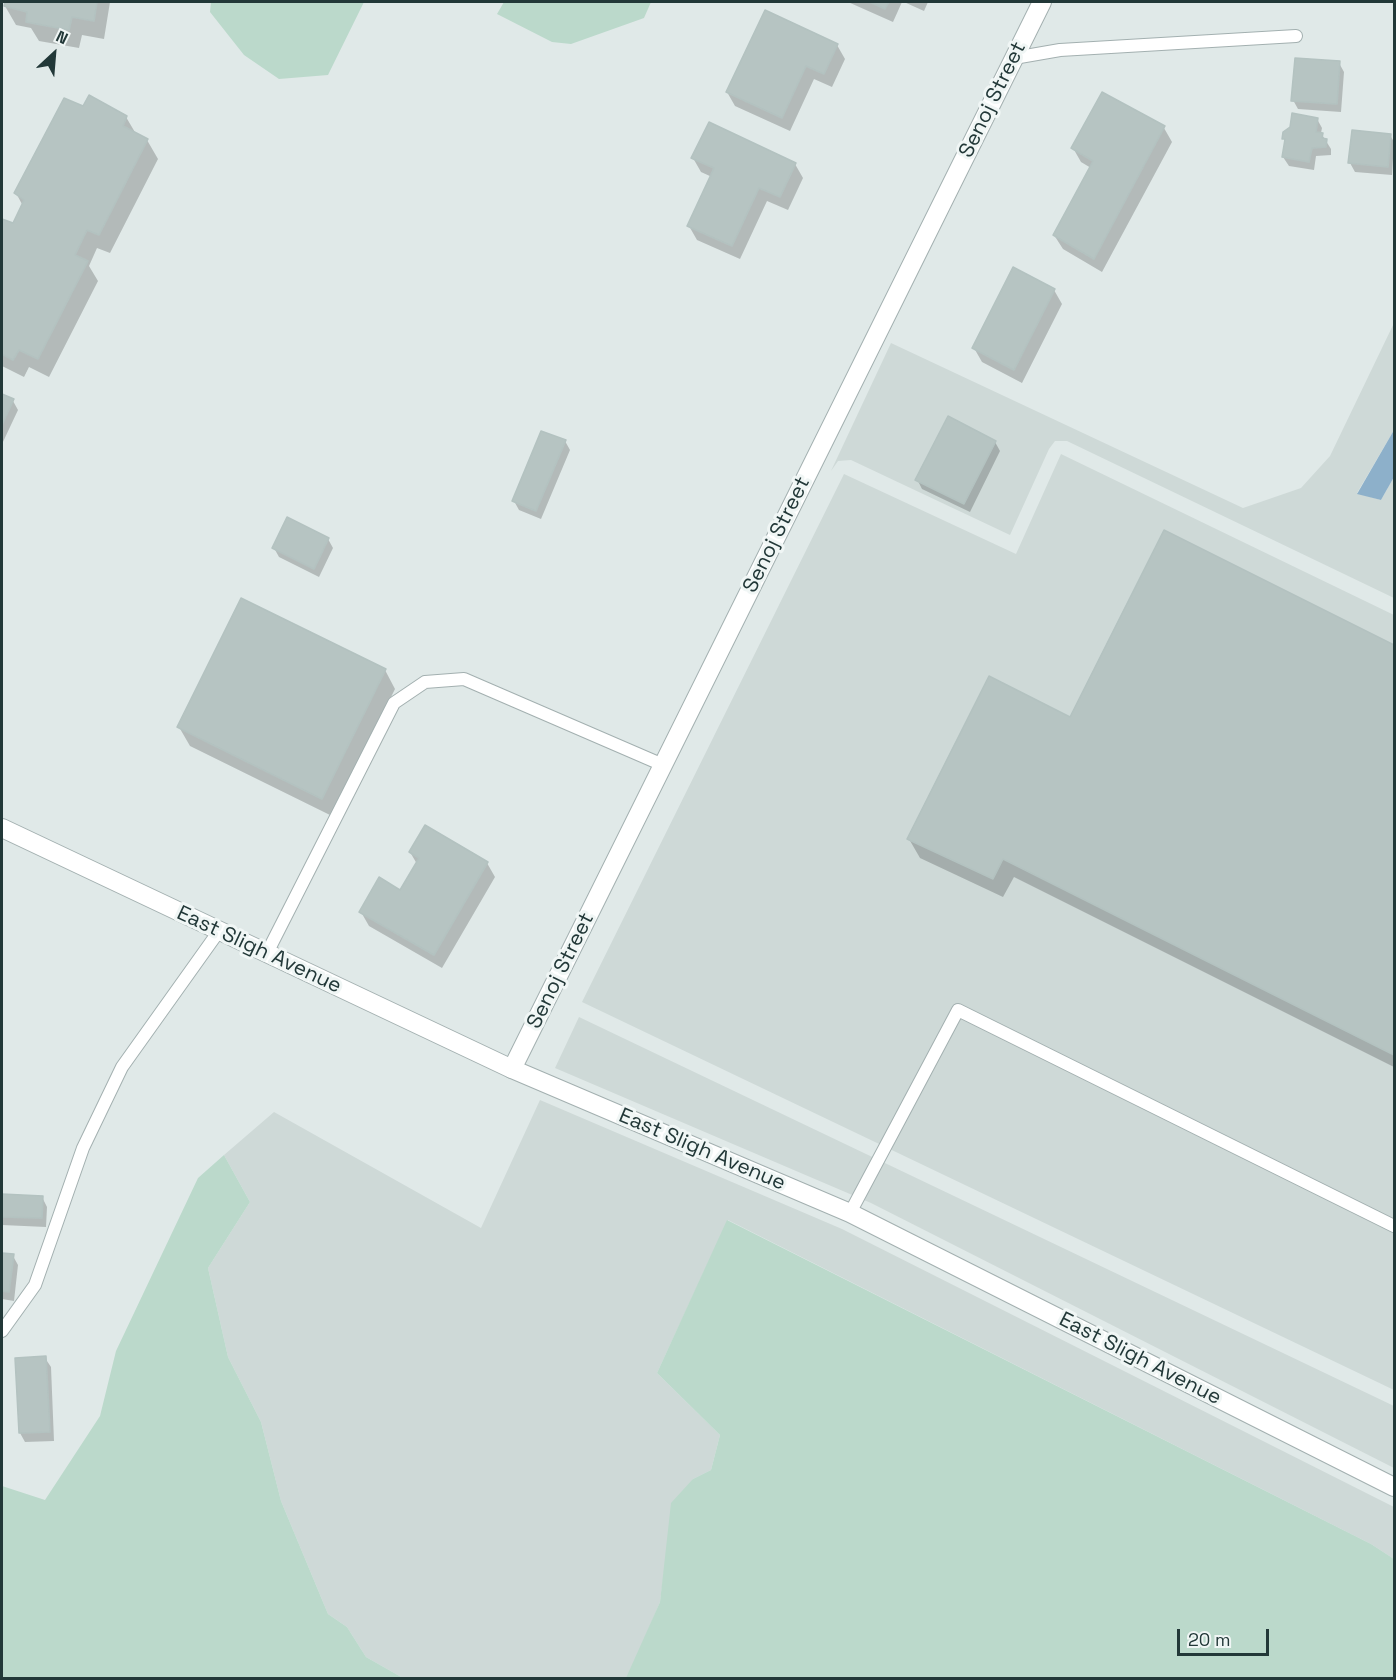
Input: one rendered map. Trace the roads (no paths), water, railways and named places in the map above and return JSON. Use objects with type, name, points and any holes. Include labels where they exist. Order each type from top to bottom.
[{"type":"street","name":"Senoj Street","points":[[512,1069],[1042,2]]},
{"type":"street","name":"East Sligh Avenue","points":[[2,828],[512,1069],[850,1213],[1395,1487]]},
{"type":"lane","points":[[1014,58],[1060,50],[1296,36]]},
{"type":"lane","points":[[267,953],[393,703],[425,682],[464,678],[663,765]]},
{"type":"lane","points":[[2,1331],[35,1285],[83,1148],[122,1066],[219,931]]},
{"type":"lane","points":[[850,1213],[958,1010],[1395,1226]]},
{"type":"water","points":[[1394,430],[1394,477],[1381,500],[1357,494]]}]
